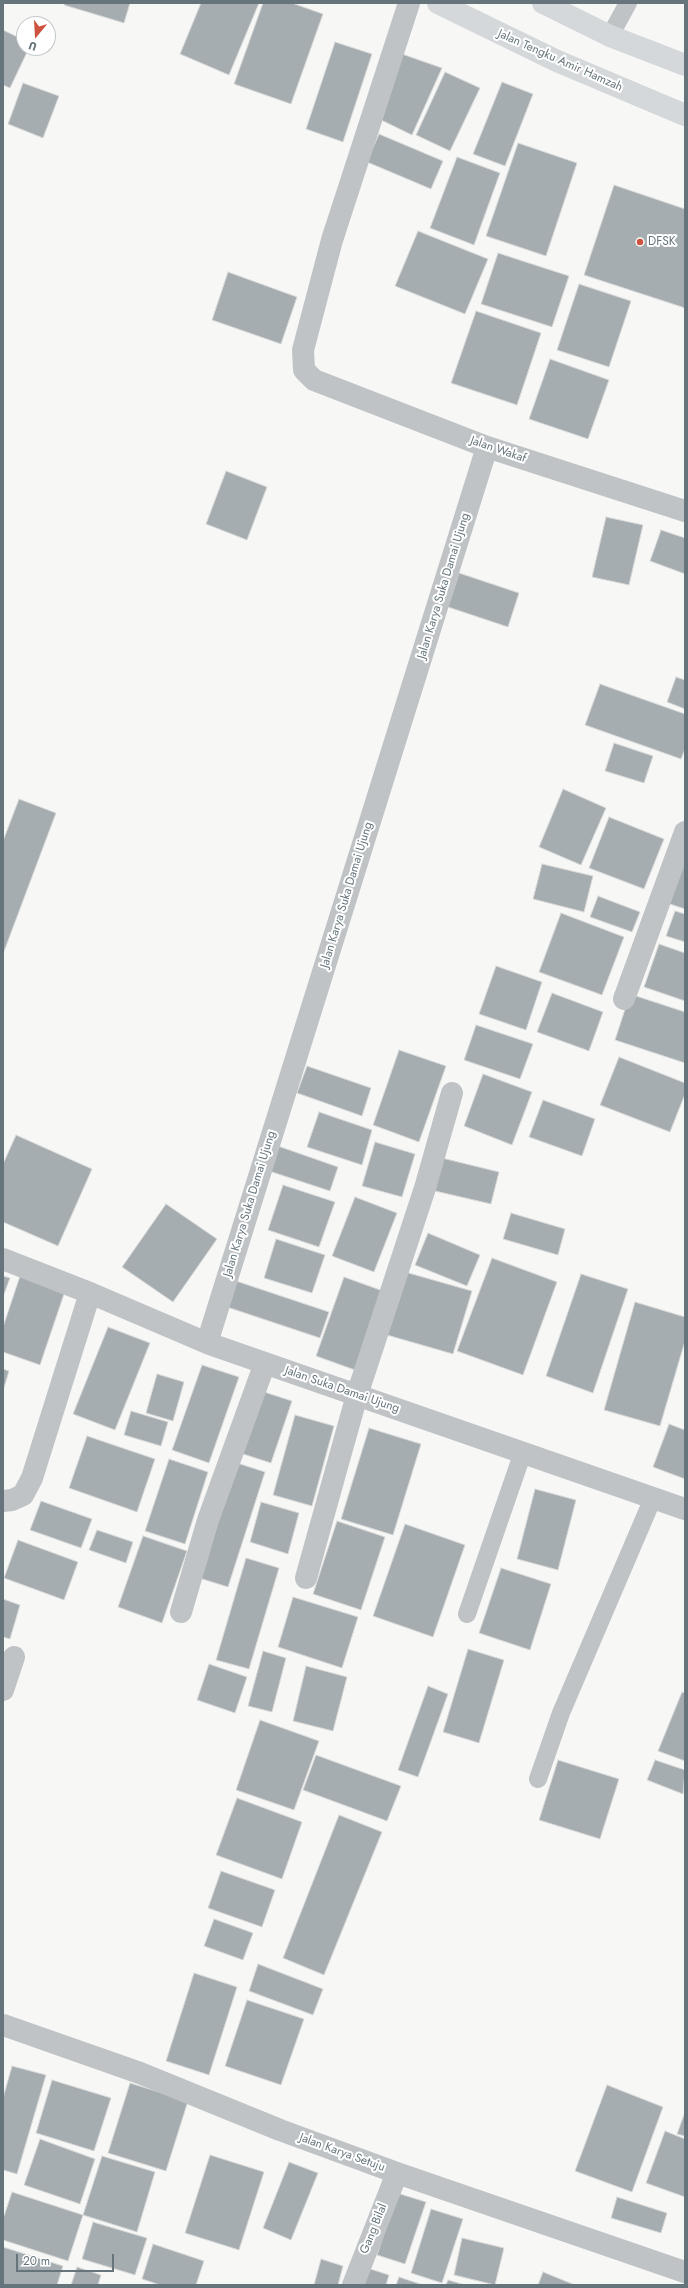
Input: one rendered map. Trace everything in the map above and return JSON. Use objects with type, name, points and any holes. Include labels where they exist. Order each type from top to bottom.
[{"type":"main road","name":"Jalan Tengku Amir Hamzah","points":[[438,3],[551,58],[685,115]]},
{"type":"main road","points":[[543,3],[610,36],[685,65]]},
{"type":"street","name":"Jalan Wakaf","points":[[409,3],[332,240],[303,350],[304,370],[314,380],[487,447],[685,512]]},
{"type":"street","name":"Jalan Karya Suka Damai Ujung","points":[[207,1343],[487,447]]},
{"type":"street","points":[[624,998],[685,832]]},
{"type":"street","points":[[306,1578],[357,1395],[425,1188],[452,1093]]},
{"type":"street","name":"Jalan Suka Damai Ujung","points":[[3,1259],[90,1293],[207,1343],[685,1509]]},
{"type":"street","points":[[3,1501],[12,1500],[22,1495],[32,1478],[90,1293]]},
{"type":"street","points":[[182,1612],[208,1520],[265,1362]]},
{"type":"street","points":[[3,1690],[14,1657]]},
{"type":"street","name":"Jalan Karya Setuju","points":[[3,2025],[140,2073],[280,2130],[397,2173],[685,2272]]},
{"type":"street","name":"Gang Bilal","points":[[352,2285],[397,2173]]},
{"type":"lane","points":[[610,36],[628,3]]},
{"type":"lane","points":[[467,1614],[523,1452]]},
{"type":"lane","points":[[538,1780],[561,1713],[653,1498]]},
{"type":"building","points":[[65,3],[130,3],[124,23],[64,5]]},
{"type":"building","points":[[201,3],[259,3],[229,75],[180,54]]},
{"type":"building","points":[[263,3],[292,3],[323,14],[291,104],[234,84]]},
{"type":"building","points":[[3,30],[16,36],[16,56],[25,56],[10,88],[3,85]]},
{"type":"building","points":[[335,42],[372,54],[343,142],[306,129]]},
{"type":"building","points":[[402,54],[442,68],[412,135],[377,118]]},
{"type":"building","points":[[445,72],[480,88],[450,151],[416,135]]},
{"type":"building","points":[[502,82],[533,94],[505,166],[473,154]]},
{"type":"building","points":[[23,83],[59,96],[43,138],[8,124]]},
{"type":"building","points":[[379,134],[443,161],[431,189],[367,162]]},
{"type":"building","points":[[518,143],[577,163],[546,256],[486,236]]},
{"type":"building","points":[[457,157],[500,173],[474,245],[430,228]]},
{"type":"building","name":"DFSK","points":[[614,185],[685,209],[685,308],[584,275]]},
{"type":"building","points":[[418,231],[488,259],[465,314],[395,286]]},
{"type":"building","points":[[498,253],[569,276],[552,327],[481,304]]},
{"type":"building","points":[[228,272],[297,297],[281,344],[212,320]]},
{"type":"building","points":[[579,284],[631,301],[609,367],[557,350]]},
{"type":"building","points":[[476,311],[541,333],[517,405],[451,383]]},
{"type":"building","points":[[550,359],[609,380],[588,439],[529,419]]},
{"type":"building","points":[[226,471],[267,487],[247,540],[206,524]]},
{"type":"building","points":[[606,517],[643,525],[629,585],[592,577]]},
{"type":"building","points":[[661,530],[685,538],[685,574],[650,561]]},
{"type":"building","points":[[459,573],[519,593],[508,627],[448,607]]},
{"type":"building","points":[[676,677],[685,680],[685,709],[667,702]]},
{"type":"building","points":[[600,684],[685,714],[685,749],[681,759],[585,725]]},
{"type":"building","points":[[614,743],[653,756],[644,783],[605,771]]},
{"type":"building","points":[[563,789],[606,808],[581,865],[539,847]]},
{"type":"building","points":[[19,799],[56,813],[3,954],[3,841]]},
{"type":"building","points":[[609,817],[664,839],[644,889],[589,868]]},
{"type":"building","points":[[677,863],[685,866],[685,909],[664,902]]},
{"type":"building","points":[[542,864],[593,876],[584,912],[533,899]]},
{"type":"building","points":[[598,896],[640,912],[632,932],[590,917]]},
{"type":"building","points":[[675,911],[685,914],[685,942],[666,936]]},
{"type":"building","points":[[561,913],[624,937],[602,995],[539,972]]},
{"type":"building","points":[[659,944],[685,953],[685,1001],[644,987]]},
{"type":"building","points":[[496,966],[542,982],[526,1030],[479,1014]]},
{"type":"building","points":[[552,993],[603,1012],[589,1051],[537,1032]]},
{"type":"building","points":[[630,994],[685,1012],[685,1063],[615,1040]]},
{"type":"building","points":[[476,1025],[533,1044],[520,1079],[464,1060]]},
{"type":"building","points":[[399,1050],[446,1066],[419,1142],[373,1125]]},
{"type":"building","points":[[619,1057],[685,1083],[685,1094],[670,1132],[600,1105]]},
{"type":"building","points":[[307,1066],[371,1088],[362,1116],[297,1093]]},
{"type":"building","points":[[483,1074],[532,1092],[512,1145],[464,1126]]},
{"type":"building","points":[[543,1100],[595,1119],[582,1156],[529,1137]]},
{"type":"building","points":[[319,1112],[372,1130],[362,1165],[307,1147]]},
{"type":"building","points":[[16,1135],[92,1169],[58,1246],[3,1222],[3,1164]]},
{"type":"building","points":[[375,1142],[415,1154],[402,1197],[362,1186]]},
{"type":"building","points":[[275,1145],[338,1167],[330,1191],[266,1170]]},
{"type":"building","points":[[442,1158],[499,1172],[491,1204],[435,1191]]},
{"type":"building","points":[[283,1185],[335,1202],[319,1247],[268,1230]]},
{"type":"building","points":[[355,1197],[397,1213],[374,1272],[332,1256]]},
{"type":"building","points":[[166,1204],[217,1239],[173,1302],[122,1267]]},
{"type":"building","points":[[511,1213],[565,1229],[558,1255],[503,1239]]},
{"type":"building","points":[[428,1233],[480,1255],[467,1286],[415,1265]]},
{"type":"building","points":[[276,1239],[325,1255],[312,1293],[264,1278]]},
{"type":"building","points":[[492,1258],[557,1282],[523,1375],[457,1351]]},
{"type":"building","points":[[405,1272],[472,1291],[453,1354],[387,1335]]},
{"type":"building","points":[[581,1274],[628,1289],[593,1393],[546,1376]]},
{"type":"building","points":[[3,1276],[10,1278],[3,1297]]},
{"type":"building","points":[[20,1276],[65,1291],[40,1365],[3,1352],[3,1327]]},
{"type":"building","points":[[344,1277],[383,1291],[355,1370],[316,1356]]},
{"type":"building","points":[[236,1281],[329,1312],[320,1338],[227,1307]]},
{"type":"building","points":[[635,1302],[685,1317],[685,1341],[660,1426],[604,1410]]},
{"type":"building","points":[[108,1327],[150,1343],[115,1430],[73,1414]]},
{"type":"building","points":[[202,1365],[239,1377],[209,1463],[172,1450]]},
{"type":"building","points":[[3,1369],[9,1371],[3,1391]]},
{"type":"building","points":[[157,1374],[184,1382],[173,1421],[146,1413]]},
{"type":"building","points":[[258,1390],[292,1401],[271,1463],[237,1452]]},
{"type":"building","points":[[131,1411],[168,1422],[161,1446],[124,1435]]},
{"type":"building","points":[[295,1415],[334,1426],[312,1506],[273,1495]]},
{"type":"building","points":[[669,1424],[685,1430],[685,1479],[653,1467]]},
{"type":"building","points":[[369,1428],[421,1444],[393,1535],[341,1519]]},
{"type":"building","points":[[87,1436],[155,1459],[137,1512],[69,1488]]},
{"type":"building","points":[[169,1459],[208,1472],[185,1544],[145,1531]]},
{"type":"building","points":[[237,1463],[265,1472],[228,1587],[199,1578]]},
{"type":"building","points":[[535,1489],[576,1500],[558,1570],[517,1559]]},
{"type":"building","points":[[41,1501],[92,1519],[81,1548],[30,1530]]},
{"type":"building","points":[[261,1502],[299,1513],[288,1554],[250,1542]]},
{"type":"building","points":[[337,1521],[385,1537],[361,1610],[313,1594]]},
{"type":"building","points":[[405,1524],[465,1545],[433,1637],[373,1616]]},
{"type":"building","points":[[97,1530],[133,1542],[126,1563],[89,1550]]},
{"type":"building","points":[[143,1536],[187,1551],[162,1623],[118,1607]]},
{"type":"building","points":[[18,1540],[78,1562],[64,1600],[4,1578]]},
{"type":"building","points":[[246,1558],[279,1568],[249,1669],[216,1660]]},
{"type":"building","points":[[501,1568],[551,1584],[530,1650],[479,1633]]},
{"type":"building","points":[[293,1597],[358,1617],[342,1668],[278,1647]]},
{"type":"building","points":[[3,1599],[20,1605],[10,1639],[3,1637]]},
{"type":"building","points":[[468,1649],[504,1660],[479,1743],[443,1732]]},
{"type":"building","points":[[263,1651],[286,1658],[272,1712],[248,1706]]},
{"type":"building","points":[[209,1664],[247,1677],[235,1713],[197,1700]]},
{"type":"building","points":[[306,1666],[347,1677],[333,1731],[293,1721]]},
{"type":"building","points":[[428,1686],[448,1694],[418,1777],[398,1770]]},
{"type":"building","points":[[682,1692],[685,1693],[685,1761],[658,1751]]},
{"type":"building","points":[[260,1720],[319,1741],[294,1810],[236,1790]]},
{"type":"building","points":[[316,1755],[401,1786],[387,1821],[303,1790]]},
{"type":"building","points":[[558,1760],[619,1779],[600,1839],[539,1820]]},
{"type":"building","points":[[655,1760],[685,1770],[683,1794],[647,1780]]},
{"type":"building","points":[[237,1798],[302,1822],[282,1879],[216,1855]]},
{"type":"building","points":[[339,1815],[382,1832],[324,1975],[283,1958]]},
{"type":"building","points":[[221,1871],[275,1890],[262,1927],[208,1908]]},
{"type":"building","points":[[214,1919],[253,1933],[243,1960],[204,1946]]},
{"type":"building","points":[[258,1964],[323,1989],[313,2015],[249,1991]]},
{"type":"building","points":[[194,1973],[237,1987],[209,2075],[166,2061]]},
{"type":"building","points":[[247,2000],[304,2019],[281,2085],[225,2066]]},
{"type":"building","points":[[12,2066],[46,2075],[17,2174],[3,2170],[3,2098]]},
{"type":"building","points":[[52,2080],[111,2098],[94,2151],[36,2133]]},
{"type":"building","points":[[130,2083],[188,2101],[166,2171],[108,2153]]},
{"type":"building","points":[[607,2085],[663,2107],[632,2192],[575,2171]]},
{"type":"building","points":[[685,2112],[685,2136],[677,2134]]},
{"type":"building","points":[[665,2131],[685,2139],[685,2197],[646,2183]]},
{"type":"building","points":[[40,2139],[95,2159],[80,2204],[24,2185]]},
{"type":"building","points":[[210,2155],[264,2172],[239,2250],[185,2233]]},
{"type":"building","points":[[102,2156],[155,2172],[137,2232],[83,2215]]},
{"type":"building","points":[[289,2162],[318,2173],[291,2240],[263,2228]]},
{"type":"building","points":[[12,2192],[83,2215],[68,2261],[3,2240],[3,2219]]},
{"type":"building","points":[[397,2193],[426,2202],[405,2264],[377,2255]]},
{"type":"building","points":[[617,2197],[667,2213],[661,2233],[611,2218]]},
{"type":"building","points":[[431,2209],[463,2219],[442,2283],[411,2273]]},
{"type":"building","points":[[93,2222],[147,2238],[135,2275],[82,2259]]},
{"type":"building","points":[[462,2238],[504,2248],[495,2285],[454,2275]]},
{"type":"building","points":[[153,2244],[204,2261],[196,2285],[160,2285],[142,2279]]},
{"type":"building","points":[[3,2247],[63,2266],[57,2285],[3,2285]]},
{"type":"building","points":[[321,2259],[343,2266],[338,2285],[314,2285]]},
{"type":"building","points":[[361,2266],[389,2275],[386,2285],[356,2285]]},
{"type":"building","points":[[77,2267],[101,2275],[98,2285],[71,2285]]},
{"type":"building","points":[[543,2272],[575,2285],[538,2285]]},
{"type":"building","points":[[399,2277],[423,2285],[396,2285]]},
{"type":"building","points":[[448,2280],[465,2285],[446,2285]]},
{"type":"place","name":"DFSK","points":[[640,242]]}]
